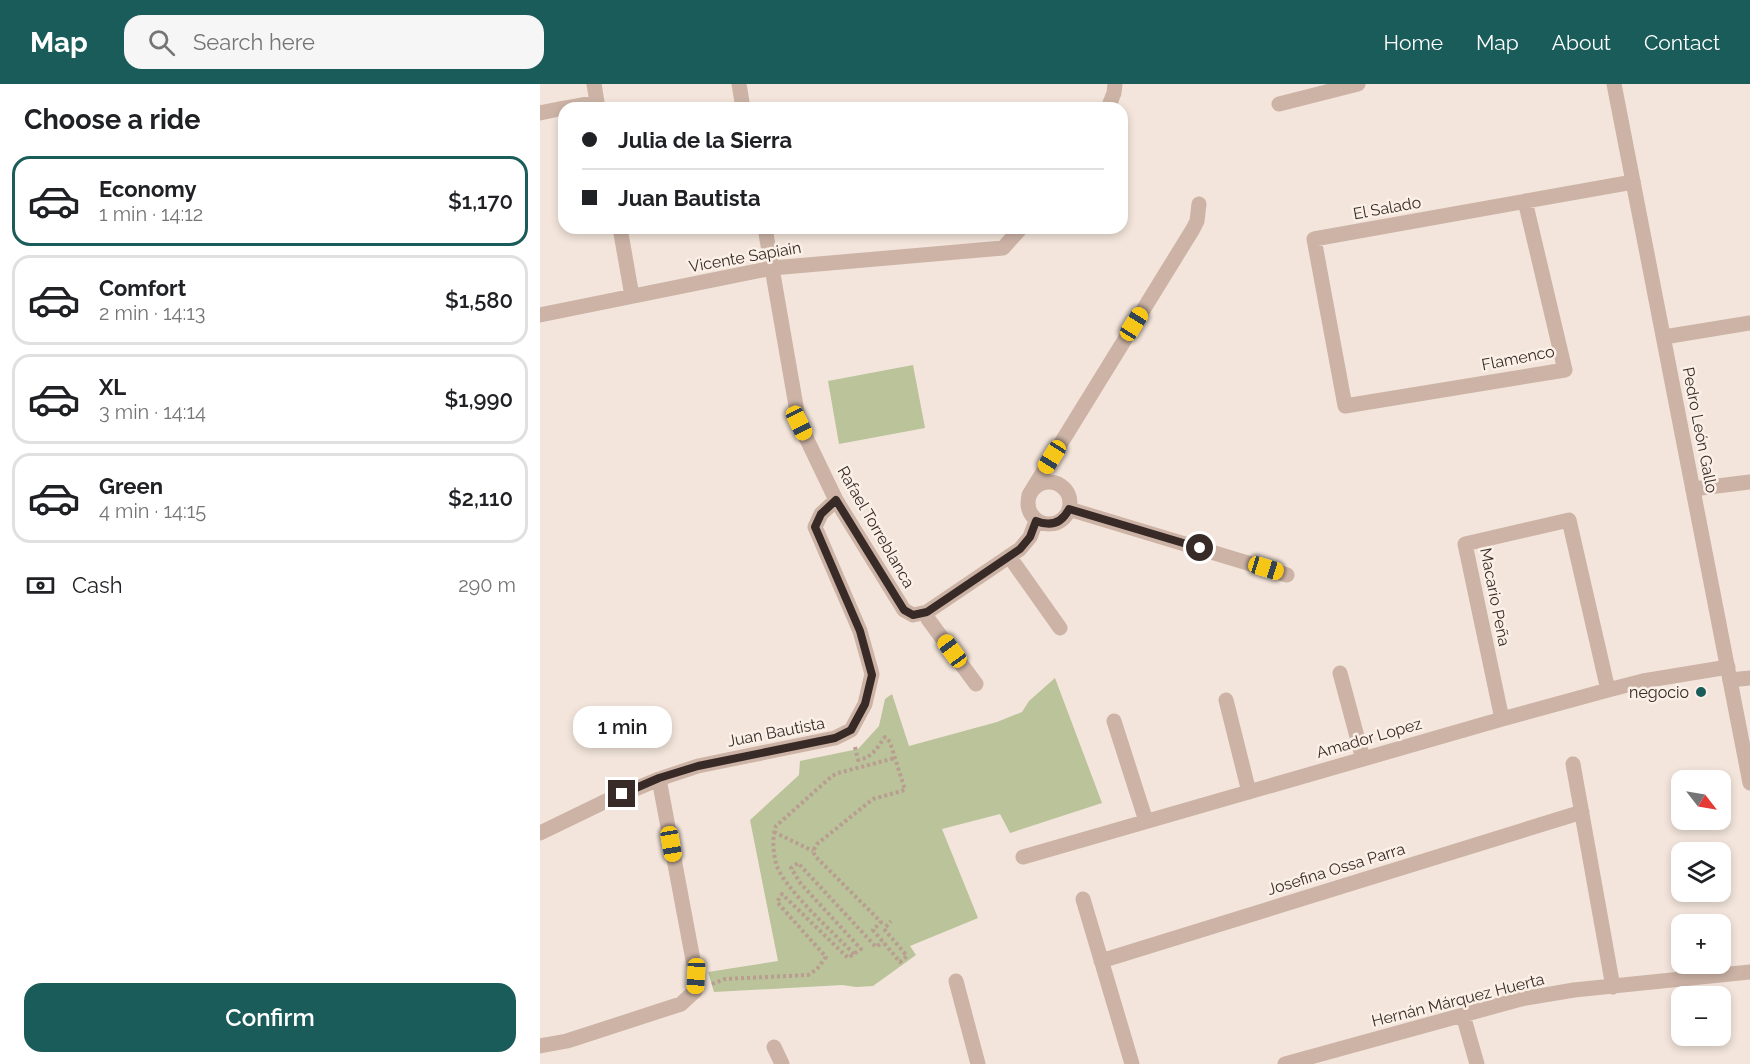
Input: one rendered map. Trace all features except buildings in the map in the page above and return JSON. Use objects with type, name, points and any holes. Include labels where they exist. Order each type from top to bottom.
[{"type":"street","points":[[594,84],[597,102]]},
{"type":"street","points":[[739,84],[742,102]]},
{"type":"street","points":[[1110,102],[1115,84]]},
{"type":"street","points":[[1280,104],[1332,87],[1358,84]]},
{"type":"street","name":"Pedro León Gallo","points":[[1614,84],[1750,783]]},
{"type":"street","points":[[540,113],[558,109]]},
{"type":"street","name":"El Salado","points":[[1345,406],[1314,239],[1633,182]]},
{"type":"street","name":"Flamenco","points":[[1345,406],[1565,370],[1525,201]]},
{"type":"street","points":[[1029,495],[1038,484],[1053,482],[1062,486],[1070,501],[1066,516],[1051,525],[1036,521],[1027,503],[1029,495],[1197,221],[1199,204]]},
{"type":"street","points":[[621,234],[632,296]]},
{"type":"street","name":"Rafael Torreblanca","points":[[766,234],[799,423],[836,500],[904,610],[913,615],[927,612]]},
{"type":"street","name":"Vicente Sapiain","points":[[540,315],[772,268],[1003,248],[1016,234]]},
{"type":"street","points":[[1664,338],[1750,323]]},
{"type":"street","points":[[1693,489],[1750,482]]},
{"type":"street","name":"Juan Bautista","points":[[540,833],[659,778],[698,766],[835,738],[851,730],[865,704],[872,675],[860,631],[815,527],[821,514],[836,500]]},
{"type":"street","points":[[1069,509],[1287,575]]},
{"type":"street","name":"Macario Peña","points":[[1502,719],[1465,544],[1569,520],[1608,690]]},
{"type":"street","points":[[976,684],[928,619],[927,612],[1020,549],[1030,537],[1036,521]]},
{"type":"street","points":[[1009,556],[1060,628]]},
{"type":"street","points":[[1340,673],[1363,759]]},
{"type":"street","name":"Amador Lopez","points":[[1023,857],[1502,719],[1643,681],[1729,674],[1750,678]]},
{"type":"street","points":[[1226,700],[1249,792]]},
{"type":"street","points":[[1114,721],[1146,821]]},
{"type":"street","points":[[1573,764],[1613,987]]},
{"type":"street","points":[[540,1046],[567,1041],[681,1004],[695,991],[696,976],[659,778]]},
{"type":"street","name":"Josefina Ossa Parra","points":[[1101,961],[1582,812]]},
{"type":"street","points":[[1083,899],[1132,1064]]},
{"type":"street","name":"Hernán Márquez Huerta","points":[[1285,1064],[1323,1059],[1521,999],[1574,990],[1750,972]]},
{"type":"street","points":[[956,981],[978,1064]]},
{"type":"street","points":[[1463,1015],[1478,1064]]},
{"type":"street","points":[[774,1047],[782,1064]]},
{"type":"path","points":[[813,851],[817,844],[873,799],[905,790],[890,742],[885,737],[874,753],[858,760],[851,730]]},
{"type":"path","points":[[854,954],[798,896],[784,878],[776,864],[774,832],[776,826],[832,776],[895,758]]},
{"type":"path","points":[[774,832],[813,851],[815,856],[881,922],[873,930],[900,962],[907,956],[884,929],[891,921]]},
{"type":"path","points":[[695,991],[725,979],[808,975],[817,969],[826,957],[777,902],[782,894],[848,958],[861,949],[801,884],[791,868],[798,863],[876,947],[883,942]]},
{"type":"green space","points":[[913,365],[925,428],[839,444],[828,381]]},
{"type":"green space","points":[[1055,678],[1102,803],[1010,833],[1000,814],[942,829],[978,918],[910,946],[916,955],[873,986],[842,985],[714,992],[708,972],[778,961],[750,820],[799,775],[800,761],[858,749],[879,726],[885,699],[892,694],[909,746],[997,722],[1022,712],[1029,701]]},
{"type":"place","name":"negocio","points":[[1701,692]]},
{"type":"route","points":[[622,794],[659,778],[698,766],[835,738],[851,730],[865,704],[872,675],[860,631],[815,527],[821,514],[836,500],[904,610],[913,615],[927,612],[1020,549],[1030,537],[1036,521],[1051,525],[1066,516],[1069,509],[1200,548]]}]
